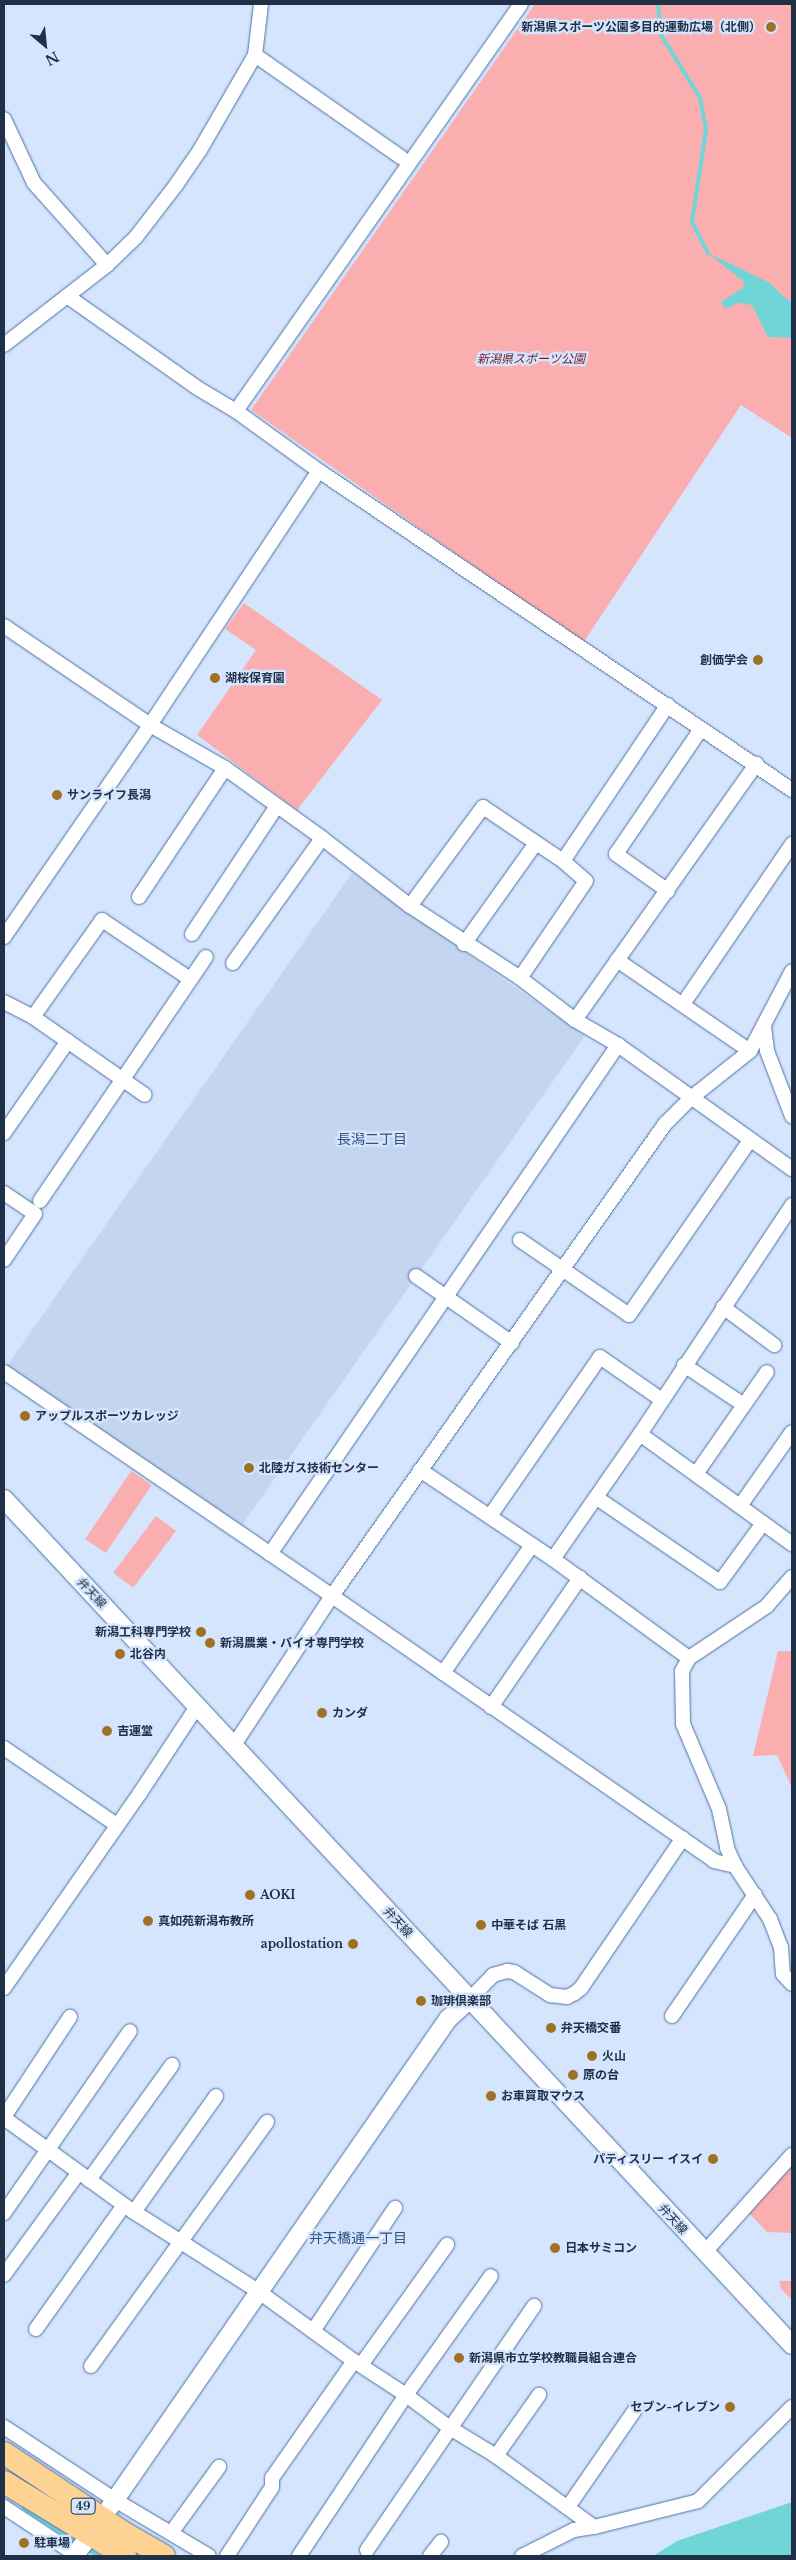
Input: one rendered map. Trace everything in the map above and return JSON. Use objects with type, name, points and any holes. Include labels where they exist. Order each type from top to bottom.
[{"type":"highway","name":"49","points":[[4,2453],[126,2534],[164,2556]]},
{"type":"highway","name":"49","points":[[4,2482],[125,2556]]},
{"type":"street","points":[[4,345],[107,265],[136,237],[176,185],[200,150],[255,55],[261,4]]},
{"type":"street","points":[[236,412],[521,4]]},
{"type":"street","points":[[255,55],[402,158]]},
{"type":"street","points":[[4,119],[34,183],[107,265]]},
{"type":"street","points":[[67,296],[199,389],[236,412],[792,790]]},
{"type":"street","points":[[4,937],[150,725],[319,470]]},
{"type":"street","points":[[4,626],[150,725],[225,768],[322,838],[410,906],[464,944],[520,978],[575,1020],[618,1046],[792,1169]]},
{"type":"street","points":[[563,861],[668,705]]},
{"type":"street","points":[[668,891],[616,854],[701,728]]},
{"type":"street","points":[[575,1020],[756,764]]},
{"type":"street","points":[[139,897],[225,768]]},
{"type":"street","points":[[192,934],[277,806]]},
{"type":"street","points":[[410,906],[483,807],[563,861],[586,881],[520,978]]},
{"type":"street","points":[[233,963],[322,838]]},
{"type":"street","points":[[464,944],[536,843]]},
{"type":"street","points":[[683,1004],[792,844]]},
{"type":"street","points":[[33,1017],[102,920],[190,979]]},
{"type":"street","points":[[40,1201],[206,957]]},
{"type":"street","points":[[617,960],[750,1051]]},
{"type":"street","points":[[234,1745],[332,1596],[665,1124],[691,1098],[750,1051],[792,971]]},
{"type":"street","points":[[4,1002],[33,1017],[145,1095]]},
{"type":"street","points":[[764,1025],[767,1051],[792,1116]]},
{"type":"street","points":[[4,1133],[68,1041]]},
{"type":"street","points":[[270,1554],[618,1046]]},
{"type":"street","points":[[520,1240],[629,1314],[750,1140]]},
{"type":"street","points":[[4,1193],[35,1214],[4,1260]]},
{"type":"street","points":[[553,1559],[597,1498],[792,1205]]},
{"type":"street","points":[[416,1276],[512,1343]]},
{"type":"street","points":[[723,1307],[774,1345]]},
{"type":"street","points":[[490,1516],[600,1357],[662,1400]]},
{"type":"street","points":[[684,1365],[744,1405]]},
{"type":"street","points":[[4,1372],[683,1838],[714,1862],[735,1866]]},
{"type":"street","points":[[696,1474],[767,1372]]},
{"type":"street","points":[[740,1506],[792,1432]]},
{"type":"street","points":[[640,1434],[791,1540]]},
{"type":"street","points":[[420,1470],[532,1544],[689,1658]]},
{"type":"street","points":[[597,1498],[720,1582],[763,1522]]},
{"type":"street","name":"弁天線","points":[[4,1499],[198,1705],[704,2253],[792,2345]]},
{"type":"street","points":[[443,1673],[532,1544]]},
{"type":"street","points":[[792,1577],[767,1606],[689,1658],[682,1671],[683,1724],[719,1809],[727,1848],[735,1866],[770,1919],[781,1947],[783,1974],[792,1984]]},
{"type":"street","points":[[491,1707],[580,1578]]},
{"type":"street","points":[[4,1988],[198,1705]]},
{"type":"street","points":[[4,1748],[117,1825]]},
{"type":"street","points":[[112,2504],[448,2019],[493,1975],[507,1971],[514,1972],[550,1995],[567,1997],[575,1993],[683,1838]]},
{"type":"street","points":[[672,2016],[755,1895]]},
{"type":"street","points":[[70,2017],[4,2118],[129,2208],[258,2291],[450,2428],[496,2456],[568,2507],[594,2528]]},
{"type":"street","points":[[4,2213],[130,2031]]},
{"type":"street","points":[[4,2275],[172,2065]]},
{"type":"street","points":[[36,2329],[216,2096]]},
{"type":"street","points":[[91,2366],[267,2122]]},
{"type":"street","points":[[704,2253],[792,2155]]},
{"type":"street","points":[[313,2331],[395,2208]]},
{"type":"street","points":[[227,2556],[272,2487],[272,2478],[447,2244]]},
{"type":"street","points":[[299,2556],[406,2395],[491,2276]]},
{"type":"street","points":[[367,2550],[534,2306]]},
{"type":"street","points":[[496,2456],[534,2398]]},
{"type":"street","points":[[522,2556],[574,2530],[594,2528],[698,2501],[792,2407]]},
{"type":"street","points":[[568,2507],[635,2410]]},
{"type":"street","points":[[4,2427],[112,2504],[171,2533],[209,2556]]},
{"type":"street","points":[[171,2533],[219,2468]]},
{"type":"street","points":[[4,2507],[78,2552]]},
{"type":"street","points":[[430,2556],[441,2542]]},
{"type":"shaded area","points":[[708,253],[770,283],[792,302],[792,338],[768,337],[752,305],[738,303],[725,309],[721,302],[744,287],[743,281]]},
{"type":"shaded area","points":[[352,873],[585,1036],[239,1530],[6,1367]]},
{"type":"shaded area","points":[[792,2502],[792,2556],[653,2556],[677,2541]]},
{"type":"green space","name":"新潟県スポーツ公園","points":[[535,4],[792,4],[792,438],[741,405],[583,643],[251,410]]},
{"type":"green space","points":[[244,603],[382,700],[297,810],[197,735],[256,650],[225,629]]},
{"type":"green space","points":[[131,1471],[152,1485],[106,1553],[85,1539]]},
{"type":"green space","points":[[156,1516],[176,1531],[133,1588],[113,1573]]},
{"type":"green space","points":[[778,1651],[792,1651],[792,1788],[777,1755],[753,1756]]},
{"type":"green space","points":[[792,2165],[792,2233],[767,2232],[748,2212]]},
{"type":"green space","points":[[779,2281],[792,2281],[792,2300],[781,2289]]},
{"type":"waterway","points":[[658,4],[661,35],[700,98],[706,130],[692,222],[708,253]]},
{"type":"waterway","points":[[24,2508],[79,2544]]},
{"type":"waterway","points":[[87,2549],[98,2556]]},
{"type":"place","name":"新潟県スポーツ公園多目的運動広場（北側）","points":[[771,27]]},
{"type":"place","name":"創価学会","points":[[758,660]]},
{"type":"place","name":"湖桜保育園","points":[[215,678]]},
{"type":"place","name":"サンライフ長潟","points":[[57,795]]},
{"type":"place","name":"アップルスポーツカレッジ","points":[[25,1416]]},
{"type":"place","name":"北陸ガス技術センター","points":[[249,1468]]},
{"type":"place","name":"新潟工科専門学校","points":[[201,1632]]},
{"type":"place","name":"新潟農業・バイオ専門学校","points":[[210,1643]]},
{"type":"place","name":"北谷内","points":[[120,1654]]},
{"type":"place","name":"カンダ","points":[[322,1713]]},
{"type":"place","name":"吉運堂","points":[[107,1731]]},
{"type":"place","name":"AOKI","points":[[250,1895]]},
{"type":"place","name":"真如苑新潟布教所","points":[[148,1921]]},
{"type":"place","name":"中華そば 石黒","points":[[481,1925]]},
{"type":"place","name":"apollostation","points":[[353,1944]]},
{"type":"place","name":"珈琲倶楽部","points":[[421,2001]]},
{"type":"place","name":"弁天橋交番","points":[[551,2028]]},
{"type":"place","name":"火山","points":[[592,2056]]},
{"type":"place","name":"原の台","points":[[573,2075]]},
{"type":"place","name":"お車買取マウス","points":[[491,2096]]},
{"type":"place","name":"パティスリー イスイ","points":[[713,2159]]},
{"type":"place","name":"日本サミコン","points":[[555,2248]]},
{"type":"place","name":"新潟県市立学校教職員組合連合","points":[[459,2358]]},
{"type":"place","name":"セブン-イレブン","points":[[730,2407]]},
{"type":"place","name":"駐車場","points":[[24,2543]]},
{"type":"district","name":"長潟二丁目","points":[[372,1139]]},
{"type":"district","name":"弁天橋通一丁目","points":[[358,2238]]}]
